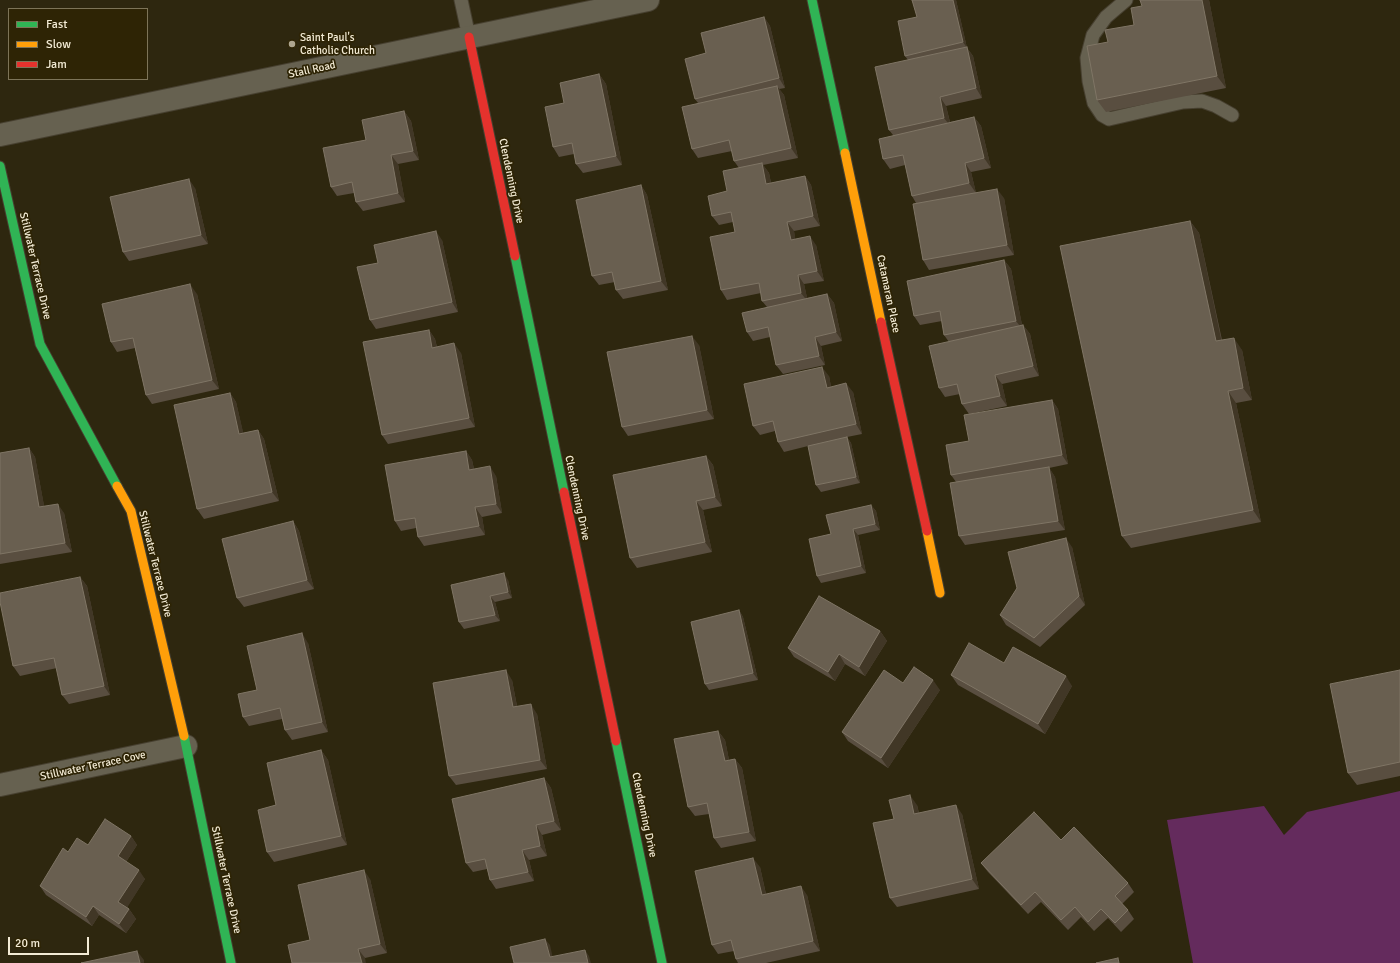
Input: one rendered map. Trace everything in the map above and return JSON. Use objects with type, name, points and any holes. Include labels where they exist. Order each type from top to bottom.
[{"type":"street","name":"Stall Road","points":[[0,135],[648,0]]},
{"type":"street","name":"Catamaran Place","points":[[812,0],[940,592]]},
{"type":"street","name":"Clendenning Drive","points":[[469,37],[662,963]]},
{"type":"street","name":"Stillwater Terrace Drive","points":[[0,166],[40,344],[131,511],[186,746],[231,963]]},
{"type":"street","name":"Stillwater Terrace Cove","points":[[0,785],[186,746]]},
{"type":"lane","points":[[461,0],[469,37]]},
{"type":"lane","points":[[1126,0],[1106,17],[1093,35],[1087,58],[1088,81],[1094,103],[1102,115],[1109,119],[1183,102],[1202,101],[1216,106],[1232,116]]},
{"type":"shaded area","points":[[1400,791],[1400,963],[1193,963],[1167,820],[1264,806],[1284,835],[1307,812]]},
{"type":"building","points":[[912,0],[953,0],[963,42],[905,56],[898,21],[917,17]]},
{"type":"building","points":[[1140,0],[1202,0],[1217,76],[1097,100],[1087,46],[1108,42],[1105,30],[1134,25],[1131,8],[1142,6]]},
{"type":"building","points":[[764,17],[779,78],[695,99],[685,59],[706,53],[701,33]]},
{"type":"building","points":[[967,47],[976,88],[940,97],[944,118],[889,130],[875,67]]},
{"type":"building","points":[[599,74],[616,156],[576,164],[572,143],[553,147],[545,107],[564,103],[560,83]]},
{"type":"building","points":[[777,86],[791,148],[734,161],[729,140],[692,149],[682,107]]},
{"type":"building","points":[[404,111],[413,151],[391,155],[398,193],[356,202],[352,182],[331,187],[323,148],[366,140],[362,120]]},
{"type":"building","points":[[974,117],[984,158],[965,163],[969,183],[912,196],[903,155],[883,159],[879,139]]},
{"type":"building","points":[[762,163],[766,184],[805,176],[813,216],[787,222],[791,240],[810,236],[817,271],[798,275],[801,293],[762,301],[759,283],[721,290],[710,237],[735,232],[731,212],[712,216],[708,196],[727,191],[723,171]]},
{"type":"building","points":[[189,179],[201,235],[123,252],[110,197]]},
{"type":"building","points":[[641,185],[661,281],[616,290],[612,272],[592,276],[576,200]]},
{"type":"building","points":[[997,189],[1007,245],[923,260],[913,204]]},
{"type":"building","points":[[1190,221],[1216,341],[1234,338],[1243,388],[1228,391],[1253,510],[1122,536],[1060,246]]},
{"type":"building","points":[[436,231],[452,302],[370,320],[357,267],[378,263],[374,245]]},
{"type":"building","points":[[1004,260],[1016,321],[944,335],[940,311],[914,316],[907,281]]},
{"type":"building","points":[[190,284],[212,380],[146,395],[133,338],[111,342],[102,304]]},
{"type":"building","points":[[827,294],[836,332],[815,337],[819,356],[776,365],[768,327],[747,332],[742,313]]},
{"type":"building","points":[[1023,325],[1033,366],[995,375],[1000,396],[962,404],[957,384],[939,388],[929,346]]},
{"type":"building","points":[[429,330],[432,348],[454,343],[469,418],[382,435],[363,342]]},
{"type":"building","points":[[692,336],[707,410],[622,427],[607,352]]},
{"type":"building","points":[[822,367],[827,388],[846,383],[856,424],[778,442],[773,421],[753,426],[744,384]]},
{"type":"building","points":[[230,393],[239,434],[258,430],[272,492],[197,509],[174,405]]},
{"type":"building","points":[[1052,400],[1062,455],[951,475],[946,445],[969,441],[964,415]]},
{"type":"building","points":[[847,437],[856,477],[816,485],[808,446]]},
{"type":"building","points":[[29,448],[39,507],[58,504],[65,543],[0,554],[0,453]]},
{"type":"building","points":[[466,451],[469,470],[490,466],[496,504],[475,507],[479,526],[418,537],[415,518],[395,521],[385,465]]},
{"type":"building","points":[[706,456],[715,497],[696,501],[705,542],[630,558],[613,475]]},
{"type":"building","points":[[1049,467],[1058,521],[959,536],[950,483]]},
{"type":"building","points":[[871,505],[875,524],[853,529],[861,566],[817,576],[809,539],[831,534],[826,515]]},
{"type":"building","points":[[293,521],[307,580],[237,598],[222,539]]},
{"type":"building","points":[[1066,538],[1079,596],[1034,638],[1000,615],[1017,588],[1008,552]]},
{"type":"building","points":[[504,573],[508,592],[490,596],[495,615],[459,622],[451,585]]},
{"type":"building","points":[[80,577],[104,686],[62,695],[54,658],[13,666],[0,602],[0,593]]},
{"type":"building","points":[[819,596],[880,631],[859,667],[839,654],[828,672],[788,648]]},
{"type":"building","points":[[739,610],[753,673],[705,684],[691,622]]},
{"type":"building","points":[[302,633],[322,722],[285,730],[280,708],[243,717],[238,694],[257,690],[247,646]]},
{"type":"building","points":[[969,643],[1004,663],[1013,647],[1066,676],[1038,724],[951,675]]},
{"type":"building","points":[[914,667],[933,680],[881,758],[842,732],[884,670],[903,683]]},
{"type":"building","points":[[506,670],[513,707],[531,704],[540,760],[449,776],[433,683]]},
{"type":"building","points":[[1400,670],[1400,762],[1348,773],[1330,684]]},
{"type":"building","points":[[718,731],[725,761],[735,759],[749,832],[714,838],[707,803],[688,807],[674,739]]},
{"type":"building","points":[[321,750],[341,836],[267,852],[258,810],[276,805],[267,763]]},
{"type":"building","points":[[544,778],[554,821],[536,825],[540,846],[522,850],[528,872],[490,880],[485,859],[466,863],[452,799]]},
{"type":"building","points":[[910,795],[914,814],[956,805],[972,879],[890,898],[873,823],[894,819],[889,800]]},
{"type":"building","points":[[1034,812],[1061,840],[1074,827],[1128,883],[1115,896],[1128,910],[1115,923],[1101,909],[1088,922],[1075,907],[1061,920],[1035,892],[1021,905],[981,863]]},
{"type":"building","points":[[105,819],[131,836],[118,856],[139,870],[118,902],[129,909],[119,924],[93,906],[86,917],[40,886],[63,848],[68,852],[77,838],[88,845]]},
{"type":"building","points":[[753,858],[762,895],[801,886],[813,941],[736,959],[731,940],[712,945],[695,871]]},
{"type":"building","points":[[364,870],[380,944],[358,949],[362,963],[292,963],[288,945],[310,940],[298,885]]},
{"type":"building","points":[[545,939],[550,957],[585,950],[588,963],[514,963],[510,947]]},
{"type":"building","points":[[137,951],[140,963],[81,963]]},
{"type":"building","points":[[1118,958],[1119,963],[1096,963]]},
{"type":"traffic: fast","points":[[812,0],[845,153]]},
{"type":"traffic: fast","points":[[0,166],[40,344],[117,486]]},
{"type":"traffic: fast","points":[[515,256],[564,492]]},
{"type":"traffic: fast","points":[[184,736],[231,963]]},
{"type":"traffic: fast","points":[[616,741],[662,963]]},
{"type":"traffic: slow","points":[[845,153],[881,322]]},
{"type":"traffic: slow","points":[[117,486],[131,511],[184,736]]},
{"type":"traffic: slow","points":[[927,531],[940,593]]},
{"type":"traffic: jam","points":[[469,37],[515,256]]},
{"type":"traffic: jam","points":[[881,322],[927,531]]},
{"type":"traffic: jam","points":[[564,492],[616,741]]},
{"type":"place","name":"Saint Paul's Catholic Church","points":[[292,44]]}]
